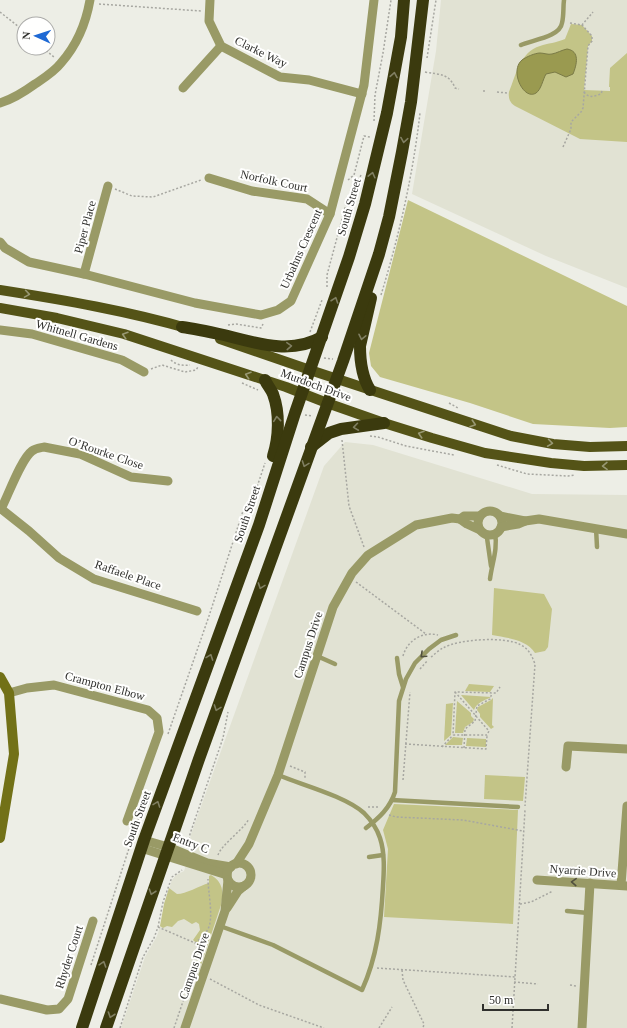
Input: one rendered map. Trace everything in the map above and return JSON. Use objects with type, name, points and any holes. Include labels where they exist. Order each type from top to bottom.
[{"type":"highway","name":"South Street","points":[[82,1028],[143,844],[259,526],[363,210],[388,113],[401,37],[404,0]]},
{"type":"highway","points":[[370,390],[364,380],[360,346],[402,152],[411,102],[423,0]]},
{"type":"highway","points":[[106,1028],[166,851],[343,361],[379,254],[389,217]]},
{"type":"highway","points":[[182,327],[208,331],[264,345],[282,347],[298,346],[313,342],[322,337]]},
{"type":"highway","points":[[259,526],[263,487],[277,443],[278,430],[276,406],[273,394],[263,385]]},
{"type":"highway","points":[[311,448],[329,433],[341,429],[384,422]]},
{"type":"main road","name":"Murdoch Drive","points":[[0,290],[136,314],[182,327],[511,436],[553,444],[590,447],[627,446]]},
{"type":"main road","name":"Murdoch Drive","points":[[0,308],[58,318],[124,334],[263,385],[302,393],[327,403],[458,446],[505,457],[551,464],[627,465]]},
{"type":"street","name":"Clarke Way","points":[[210,0],[209,21],[221,46],[280,77],[309,80],[362,94]]},
{"type":"street","name":"Urbahns Crescent","points":[[0,242],[5,248],[30,262],[84,274],[195,303],[261,315],[278,310],[291,301],[330,214],[364,85],[374,0]]},
{"type":"street","points":[[0,103],[21,94],[61,64],[78,38],[94,2]]},
{"type":"street","points":[[183,88],[221,46]]},
{"type":"street","name":"Norfolk Court","points":[[209,178],[252,191],[307,199],[330,214]]},
{"type":"street","name":"Piper Place","points":[[84,274],[108,186]]},
{"type":"street","name":"Whitnell Gardens","points":[[0,330],[32,334],[122,360],[144,372]]},
{"type":"street","name":"O’Rourke Close","points":[[1,509],[24,460],[32,451],[40,448],[50,448],[80,454],[131,476],[168,481]]},
{"type":"street","name":"Raffaele Place","points":[[1,509],[29,531],[59,558],[94,579],[197,611]]},
{"type":"street","points":[[481,531],[478,524],[480,516],[484,512],[490,510],[500,516],[525,521]]},
{"type":"street","name":"Campus Drive","points":[[185,1028],[225,911],[230,871],[249,844],[278,775],[333,606],[352,573],[368,555],[416,525],[452,518],[460,519],[464,516],[480,516]]},
{"type":"street","points":[[498,530],[502,521],[500,516]]},
{"type":"street","points":[[460,519],[489,535],[498,530],[525,521],[539,519],[627,534]]},
{"type":"street","points":[[0,677],[9,693],[14,754],[0,838]]},
{"type":"street","name":"Crampton Elbow","points":[[9,693],[27,688],[54,685],[148,710],[157,718],[159,732],[127,821]]},
{"type":"street","points":[[566,767],[568,746],[627,749]]},
{"type":"street","points":[[624,885],[627,806]]},
{"type":"street","name":"Entry C","points":[[143,844],[187,859],[208,863],[213,867],[230,871]]},
{"type":"street","name":"Campus Drive","points":[[225,911],[238,891],[250,880],[250,870],[247,866],[249,844]]},
{"type":"street","points":[[244,886],[235,887],[230,884],[230,871],[240,863],[247,866]]},
{"type":"street","name":"Nyarrie Drive","points":[[537,880],[624,885]]},
{"type":"street","points":[[582,1028],[590,883]]},
{"type":"street","name":"Rhyder Court","points":[[0,999],[47,1010],[59,1009],[68,999],[93,921]]},
{"type":"lane","points":[[521,45],[547,37],[557,31],[562,24],[564,0]]},
{"type":"lane","points":[[596,528],[597,547]]},
{"type":"lane","points":[[490,578],[496,553],[498,530]]},
{"type":"lane","points":[[481,531],[487,538],[492,570]]},
{"type":"lane","points":[[366,828],[384,812],[392,800],[395,792],[399,701],[403,687],[412,667],[419,658],[441,640],[456,635]]},
{"type":"lane","points":[[317,656],[335,664]]},
{"type":"lane","points":[[397,658],[399,674],[403,687]]},
{"type":"lane","points":[[220,926],[273,945],[362,990],[371,967],[378,938],[384,871],[380,837],[373,823],[363,813],[340,799],[278,775]]},
{"type":"lane","points":[[392,800],[518,807]]},
{"type":"lane","points":[[369,857],[383,855]]},
{"type":"lane","points":[[566,911],[588,913]]},
{"type":"path","points":[[374,126],[375,95],[383,53],[390,0]]},
{"type":"path","points":[[94,2],[209,12]]},
{"type":"path","points":[[0,12],[16,25]]},
{"type":"path","points":[[582,25],[593,12]]},
{"type":"path","points":[[563,147],[571,129],[571,122],[583,108],[588,46],[592,41],[592,36],[582,25],[570,22]]},
{"type":"path","points":[[52,56],[61,64]]},
{"type":"path","points":[[425,72],[448,77],[452,80],[455,88],[459,90]]},
{"type":"path","points":[[483,91],[488,91]]},
{"type":"path","points":[[584,92],[588,96],[592,97],[601,94],[602,91]]},
{"type":"path","points":[[497,92],[507,93]]},
{"type":"path","points":[[340,178],[348,180],[354,175],[364,136],[372,137],[370,143]]},
{"type":"path","points":[[328,287],[327,275],[345,208],[362,172]]},
{"type":"path","points":[[108,186],[132,196],[153,197],[209,178]]},
{"type":"path","points":[[307,334],[310,331],[325,294]]},
{"type":"path","points":[[223,326],[236,324],[261,328],[263,323],[261,315]]},
{"type":"path","points":[[315,356],[343,361]]},
{"type":"path","points":[[144,372],[162,365],[185,372],[196,370],[199,366],[182,365],[174,362],[169,357]]},
{"type":"path","points":[[236,381],[263,385]]},
{"type":"path","points":[[341,436],[349,506],[368,555]]},
{"type":"path","points":[[168,735],[243,511],[254,496],[265,462]]},
{"type":"path","points":[[354,580],[426,634]]},
{"type":"path","points":[[419,670],[431,657],[443,648],[452,644],[493,639],[513,642],[521,645],[532,654],[535,664],[523,831],[512,1028]]},
{"type":"path","points":[[455,692],[496,693],[500,687]]},
{"type":"path","points":[[403,780],[410,688]]},
{"type":"path","points":[[405,744],[486,749],[489,731],[455,692]]},
{"type":"path","points":[[442,747],[454,735],[455,692]]},
{"type":"path","points":[[464,748],[465,729],[474,722],[477,706],[490,699],[492,693]]},
{"type":"path","points":[[120,1028],[143,958],[158,927],[165,896],[172,877],[175,873],[184,869],[191,848],[189,839],[190,834],[222,738],[228,710]]},
{"type":"path","points":[[454,735],[487,736]]},
{"type":"path","points":[[282,763],[305,772],[306,779],[309,781]]},
{"type":"path","points":[[91,965],[149,788]]},
{"type":"path","points":[[367,807],[379,806],[384,812],[396,817],[463,820],[523,831]]},
{"type":"path","points":[[195,943],[210,925],[211,918],[208,877],[220,851],[239,832],[250,818]]},
{"type":"path","points":[[519,904],[531,902],[555,888]]},
{"type":"path","points":[[158,927],[195,943],[198,948],[198,954],[193,972],[174,1028]]},
{"type":"path","points":[[371,967],[515,977]]},
{"type":"path","points":[[402,970],[403,980],[424,1024],[424,1028]]},
{"type":"path","points":[[193,972],[259,1005],[324,1028]]},
{"type":"path","points":[[514,982],[538,984]]},
{"type":"path","points":[[379,1028],[392,1007]]},
{"type":"shaded area","points":[[441,0],[627,0],[627,288],[546,256],[412,194],[436,51]]},
{"type":"shaded area","points":[[567,49],[574,52],[576,55],[576,66],[573,74],[566,77],[555,72],[546,74],[538,92],[531,94],[527,93],[523,89],[520,84],[517,71],[518,65],[522,60],[528,56],[540,53],[554,54]]},
{"type":"shaded area","points":[[345,442],[373,445],[532,494],[627,495],[627,1028],[121,1028],[145,957],[157,936],[162,920],[164,904],[172,880],[176,875],[184,871],[192,847],[190,839],[191,834],[324,466]]},
{"type":"green space","points":[[571,24],[582,25],[592,36],[592,41],[588,46],[584,90],[610,91],[610,68],[627,53],[627,142],[580,139],[515,106],[510,100],[509,92],[523,59],[533,49],[565,39]]},
{"type":"green space","points":[[408,200],[627,306],[627,427],[610,428],[533,424],[470,403],[380,377],[371,366],[369,353]]},
{"type":"green space","points":[[494,588],[544,594],[552,609],[548,647],[545,651],[535,653],[531,648],[521,642],[510,638],[492,635]]},
{"type":"green space","points":[[469,684],[494,686],[490,692],[465,691]]},
{"type":"green space","points":[[461,695],[491,697],[479,703],[474,710]]},
{"type":"green space","points":[[493,698],[492,725],[494,727],[491,729],[480,717],[477,710],[478,707]]},
{"type":"green space","points":[[457,701],[471,713],[471,716],[474,719],[473,722],[465,727],[463,733],[455,733]]},
{"type":"green space","points":[[453,703],[451,735],[444,741],[446,704]]},
{"type":"green space","points":[[453,737],[463,738],[462,745],[445,745]]},
{"type":"green space","points":[[467,738],[486,739],[486,747],[466,746]]},
{"type":"green space","points":[[485,775],[525,777],[523,801],[484,799]]},
{"type":"green space","points":[[394,804],[518,810],[513,924],[384,917],[388,849],[383,830]]},
{"type":"green space","points":[[211,875],[218,881],[222,888],[222,900],[199,971],[196,970],[200,954],[198,946],[193,940],[200,930],[199,924],[196,922],[192,924],[184,919],[178,921],[172,927],[167,926],[163,928],[160,926],[169,888],[177,894],[184,893],[209,883],[209,876]]}]
